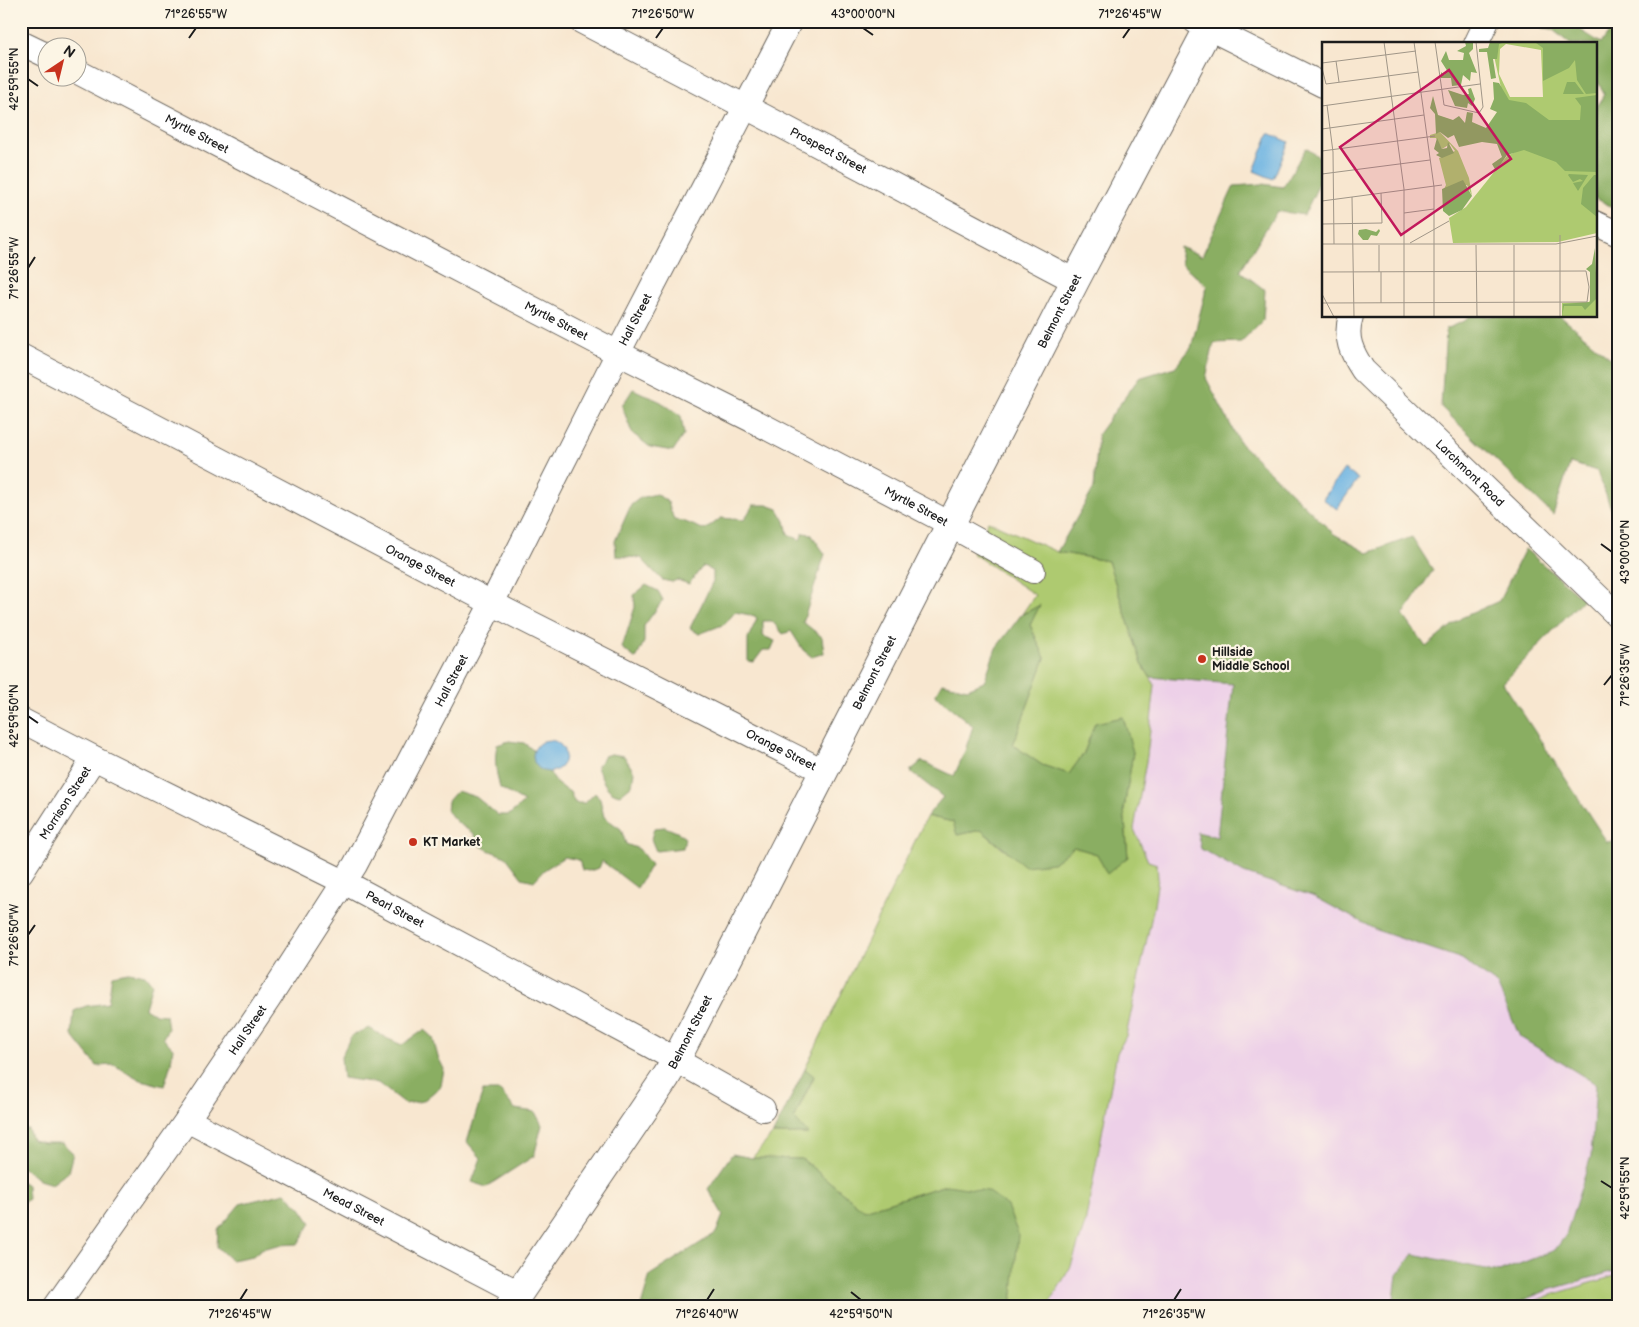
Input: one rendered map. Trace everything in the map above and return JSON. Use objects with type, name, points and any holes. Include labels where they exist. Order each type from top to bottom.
[{"type":"street","name":"Prospect Street","points":[[581,21],[1075,281]]},
{"type":"street","name":"Hall Street","points":[[56,1306],[187,1120],[268,1000],[344,882],[492,603],[618,353],[790,21]]},
{"type":"street","points":[[1477,42],[1487,21]]},
{"type":"street","points":[[1205,24],[1322,84]]},
{"type":"street","name":"Belmont Street","points":[[514,1299],[676,1060],[1205,24]]},
{"type":"street","points":[[21,42],[38,51]]},
{"type":"street","name":"Myrtle Street","points":[[88,77],[618,353],[750,419],[937,517],[1034,571]]},
{"type":"street","points":[[1596,223],[1618,234]]},
{"type":"street","name":"Larchmont Road","points":[[1350,318],[1348,335],[1352,352],[1363,370],[1618,616]]},
{"type":"street","name":"Orange Street","points":[[21,356],[492,603],[823,771]]},
{"type":"street","name":"Pearl Street","points":[[21,720],[344,882],[676,1060],[763,1109]]},
{"type":"street","name":"Morrison Street","points":[[21,872],[94,758]]},
{"type":"street","name":"Mead Street","points":[[187,1120],[514,1299]]},
{"type":"shaded area","name":"Hillside Middle School","points":[[1143,415],[1618,903],[1618,1275],[1548,1296],[1523,1306],[707,1306]]},
{"type":"green space","points":[[1514,21],[1566,21],[1601,43],[1618,21],[1618,210],[1596,199],[1596,109],[1604,94],[1596,78],[1596,42],[1568,42],[1552,29],[1512,24]]},
{"type":"green space","points":[[1306,148],[1322,159],[1317,188],[1304,215],[1277,211],[1240,271],[1265,290],[1263,320],[1241,342],[1214,343],[1206,378],[1240,443],[1334,534],[1368,553],[1412,537],[1433,570],[1403,615],[1426,647],[1461,618],[1499,601],[1525,549],[1583,599],[1503,683],[1607,842],[1618,840],[1618,1270],[1548,1290],[1509,1306],[1393,1306],[1397,1275],[1413,1254],[1499,1272],[1555,1250],[1566,1235],[1591,1156],[1596,1084],[1520,1037],[1497,985],[1462,959],[1376,930],[1315,897],[1244,873],[1201,849],[1197,832],[1217,837],[1233,684],[1150,677],[1142,664],[1108,561],[1057,552],[1094,488],[1098,434],[1139,378],[1175,367],[1191,348],[1207,286],[1182,264],[1180,247],[1202,256],[1234,186],[1262,184],[1283,187]]},
{"type":"green space","points":[[1467,318],[1562,318],[1609,357],[1618,362],[1618,527],[1597,471],[1570,463],[1553,515],[1441,407],[1446,329],[1465,321]]},
{"type":"green space","points":[[633,389],[661,402],[681,416],[684,434],[673,451],[650,447],[632,433],[622,406]]},
{"type":"green space","points":[[656,494],[668,502],[674,520],[683,521],[705,530],[721,518],[744,520],[753,505],[767,505],[778,509],[785,521],[788,534],[800,540],[803,533],[811,534],[825,554],[803,622],[822,637],[824,653],[812,657],[803,650],[791,631],[783,634],[772,621],[763,621],[763,636],[775,641],[771,650],[763,650],[754,662],[748,661],[748,638],[757,619],[755,616],[735,612],[725,624],[699,634],[690,628],[713,581],[713,571],[703,566],[689,584],[677,580],[672,582],[662,580],[641,558],[616,556],[615,541],[631,505],[640,498]]},
{"type":"green space","points":[[988,521],[1057,552],[1108,561],[1142,664],[1155,685],[1147,756],[1134,829],[1148,861],[1157,864],[1158,878],[1154,906],[1126,1036],[1117,1053],[1085,1224],[1071,1266],[1048,1306],[1010,1306],[1013,1294],[946,1185],[864,1210],[802,1159],[752,1158],[773,1134],[807,1134],[794,1118],[814,1077],[805,1069],[927,816],[953,822],[958,835],[981,830],[1004,850],[1053,863],[1074,847],[1097,854],[1128,857],[1124,809],[1133,752],[1095,723],[1084,753],[1069,774],[1042,765],[1013,745],[1045,658],[1030,625],[1039,606],[1022,614],[1035,595],[972,553]]},
{"type":"green space","points":[[646,585],[658,591],[663,600],[644,626],[644,642],[636,659],[622,648],[635,607],[634,595]]},
{"type":"green space","points":[[1040,605],[1030,625],[1045,658],[1013,745],[1042,765],[1069,774],[1084,753],[1095,723],[1123,717],[1133,752],[1124,809],[1128,857],[1107,874],[1097,854],[1074,847],[1053,863],[1025,866],[981,830],[957,835],[953,822],[927,816],[943,797],[910,771],[922,761],[954,776],[973,726],[935,695],[942,683],[967,689],[984,682],[996,648],[1021,615]]},
{"type":"green space","points":[[509,741],[524,743],[538,754],[557,784],[570,792],[575,803],[585,803],[595,793],[600,799],[604,817],[621,829],[626,844],[639,849],[651,865],[637,888],[602,861],[599,868],[589,871],[582,870],[579,860],[564,857],[544,870],[534,881],[522,878],[506,857],[476,843],[474,834],[458,823],[447,811],[448,801],[457,791],[476,797],[498,815],[509,815],[524,802],[500,788],[496,761],[497,745]]},
{"type":"green space","points":[[611,754],[624,756],[634,772],[632,785],[620,795],[615,794],[608,788],[597,767],[604,756]]},
{"type":"green space","points":[[665,827],[685,838],[683,848],[656,851],[651,839],[654,828]]},
{"type":"green space","points":[[128,972],[145,975],[152,984],[145,1008],[155,1014],[166,1015],[168,1028],[163,1038],[173,1048],[171,1063],[164,1086],[141,1080],[114,1065],[97,1066],[72,1035],[74,1011],[86,1006],[108,1003],[112,975]]},
{"type":"green space","points":[[369,1028],[402,1045],[424,1030],[433,1038],[438,1057],[444,1069],[441,1086],[423,1101],[405,1104],[378,1083],[343,1078],[341,1057],[351,1036]]},
{"type":"green space","points":[[805,1069],[814,1076],[794,1118],[808,1134],[773,1134]]},
{"type":"green space","points":[[483,1091],[500,1091],[515,1109],[535,1112],[542,1125],[534,1156],[486,1187],[472,1182],[481,1158],[467,1142]]},
{"type":"green space","points":[[21,1129],[28,1129],[32,1140],[44,1143],[62,1143],[73,1153],[68,1172],[52,1184],[39,1180],[21,1166]]},
{"type":"green space","points":[[732,1154],[752,1158],[802,1159],[864,1210],[946,1185],[987,1191],[1007,1206],[1018,1234],[1013,1294],[1010,1306],[641,1306],[650,1275],[716,1233],[723,1215],[708,1189]]},
{"type":"green space","points":[[21,1181],[27,1185],[28,1199],[21,1204]]},
{"type":"green space","points":[[285,1193],[301,1208],[311,1223],[298,1244],[279,1245],[261,1249],[253,1256],[231,1260],[217,1247],[218,1230],[240,1204]]},
{"type":"green space","points":[[1618,1275],[1618,1306],[1523,1306],[1548,1296]]},
{"type":"water","points":[[1269,133],[1289,142],[1273,179],[1254,171]]},
{"type":"water","points":[[1344,469],[1358,479],[1337,509],[1323,499]]},
{"type":"water","points":[[549,740],[555,741],[560,745],[564,750],[564,762],[560,767],[555,771],[549,772],[543,771],[538,767],[534,762],[533,756],[534,750],[538,745],[543,741]]},
{"type":"place","name":"Hillside Middle School","points":[[1202,659]]},
{"type":"place","name":"KT Market","points":[[413,842]]}]
